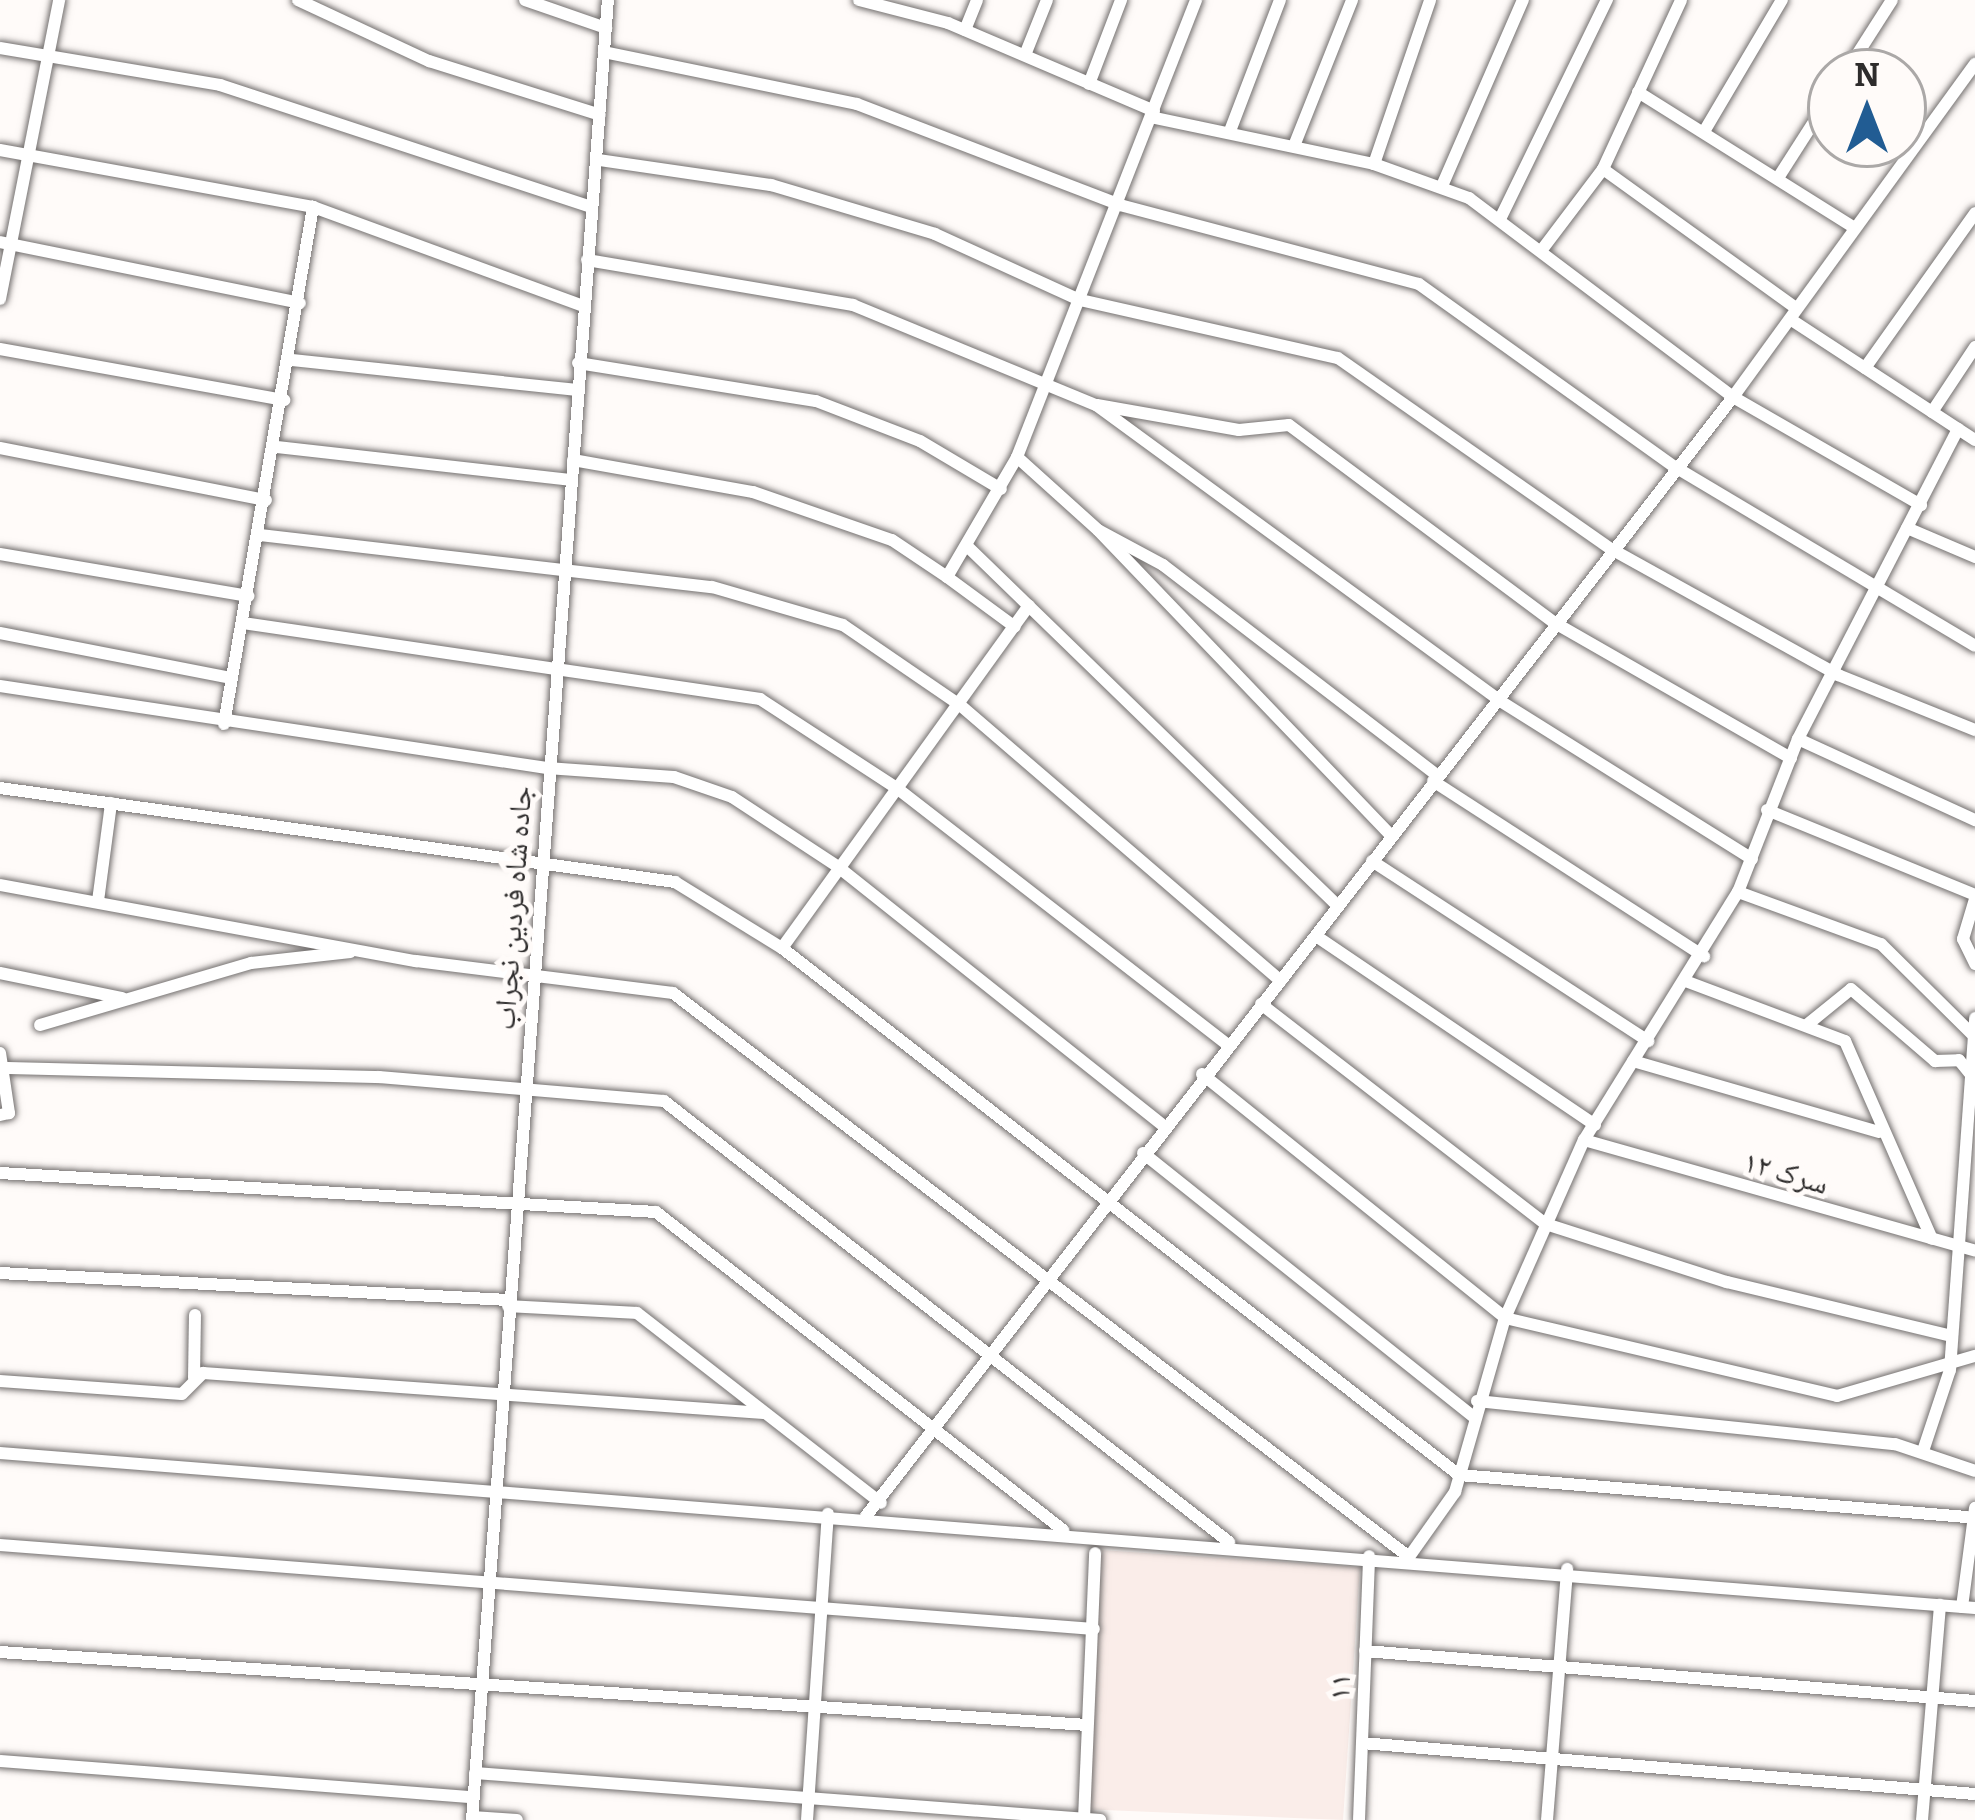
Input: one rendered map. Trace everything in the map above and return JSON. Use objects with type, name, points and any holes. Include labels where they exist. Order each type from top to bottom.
[{"type":"street","points":[[0,299],[6,243],[59,0]]},
{"type":"street","points":[[298,0],[429,61],[600,115]]},
{"type":"street","name":"جاده شاه فردین نجراب","points":[[472,1818],[554,668],[590,207],[599,160],[608,0]]},
{"type":"street","points":[[859,0],[915,6],[1153,114],[1374,164],[1442,186],[1502,217],[1544,247],[1733,398],[1921,505]]},
{"type":"street","points":[[965,30],[977,0]]},
{"type":"street","points":[[1025,55],[1047,0]]},
{"type":"street","points":[[1089,83],[1121,0]]},
{"type":"street","points":[[947,577],[1017,457],[1120,205],[1196,0]]},
{"type":"street","points":[[1230,131],[1280,0]]},
{"type":"street","points":[[1294,146],[1352,0]]},
{"type":"street","points":[[1374,164],[1430,0]]},
{"type":"street","points":[[1442,186],[1522,0]]},
{"type":"street","points":[[1502,217],[1607,0]]},
{"type":"street","points":[[1544,247],[1603,169],[1681,0]]},
{"type":"street","points":[[1705,130],[1782,0]]},
{"type":"street","points":[[1861,48],[1892,0]]},
{"type":"street","points":[[532,2],[606,28]]},
{"type":"street","points":[[0,48],[220,85],[590,207]]},
{"type":"street","points":[[604,52],[856,104],[1120,205],[1419,284],[1675,467],[1878,596],[1975,646]]},
{"type":"street","points":[[866,1516],[881,1503],[1105,1199],[1281,981],[1733,398],[1975,64]]},
{"type":"street","points":[[1638,92],[1853,227]]},
{"type":"street","points":[[1778,178],[1807,133]]},
{"type":"street","points":[[0,150],[313,207],[584,306]]},
{"type":"street","points":[[599,160],[771,185],[886,217],[1080,300],[1338,358],[1612,549],[1838,676],[1975,730]]},
{"type":"street","points":[[1603,169],[1865,368],[1975,440]]},
{"type":"street","points":[[224,724],[292,360],[313,207]]},
{"type":"street","points":[[1865,368],[1975,213]]},
{"type":"street","points":[[6,243],[300,303]]},
{"type":"street","points":[[587,260],[853,305],[1045,389],[1096,405],[1239,430],[1288,425],[1555,623],[1791,758]]},
{"type":"street","points":[[1932,412],[1975,347]]},
{"type":"street","points":[[0,349],[284,400]]},
{"type":"street","points":[[292,360],[577,390]]},
{"type":"street","points":[[578,363],[816,401],[920,441],[1000,489]]},
{"type":"street","points":[[1096,405],[1497,699],[1752,859]]},
{"type":"street","points":[[1409,1558],[1459,1474],[1505,1318],[1584,1140],[1688,982],[1738,892],[1798,739],[1838,676],[1958,429]]},
{"type":"street","points":[[277,447],[571,480]]},
{"type":"street","points":[[0,448],[266,500]]},
{"type":"street","points":[[1017,457],[1098,530],[1390,835]]},
{"type":"street","points":[[573,460],[753,492],[892,540],[1015,627]]},
{"type":"street","points":[[1907,528],[1975,557]]},
{"type":"street","points":[[1098,530],[1181,578],[1435,778],[1704,956]]},
{"type":"street","points":[[260,535],[778,598],[843,625],[961,705],[1281,981]]},
{"type":"street","points":[[967,546],[1337,905]]},
{"type":"street","points":[[0,554],[248,596]]},
{"type":"street","points":[[782,948],[1029,606]]},
{"type":"street","points":[[243,623],[760,699],[898,789],[1228,1045]]},
{"type":"street","points":[[0,632],[232,678]]},
{"type":"street","points":[[0,686],[224,724],[547,768],[674,777],[732,797],[837,866],[1163,1125]]},
{"type":"street","points":[[1798,739],[1975,820]]},
{"type":"street","points":[[0,788],[675,882],[782,948],[1459,1474],[1971,1513],[1968,1608],[1567,1569],[496,1486],[0,1453]]},
{"type":"street","points":[[98,902],[110,803]]},
{"type":"street","points":[[1767,810],[1974,899],[1964,939],[1975,964]]},
{"type":"street","points":[[1372,861],[1648,1041]]},
{"type":"street","points":[[0,884],[363,950],[674,993],[1409,1558]]},
{"type":"street","points":[[1738,892],[1881,944],[1974,1037]]},
{"type":"street","points":[[1316,936],[1595,1124]]},
{"type":"street","points":[[40,1025],[251,963],[363,950]]},
{"type":"street","points":[[0,973],[123,998]]},
{"type":"street","points":[[1688,982],[1845,1041],[1880,1132],[1932,1239]]},
{"type":"street","points":[[1808,1024],[1851,989],[1935,1061],[1959,1060],[1972,1076]]},
{"type":"street","points":[[1261,1004],[1546,1224],[1726,1282],[1952,1336]]},
{"type":"street","points":[[1923,1451],[1949,1370],[1975,1018]]},
{"type":"street","points":[[0,1052],[9,1113],[0,1114]]},
{"type":"street","points":[[1633,1061],[1880,1132]]},
{"type":"street","points":[[4,1068],[379,1077],[524,1094],[664,1101],[1232,1544]]},
{"type":"street","points":[[1202,1074],[1505,1318],[1837,1396],[1949,1370],[1975,1357]]},
{"type":"street","name":"سرک ۱۲","points":[[1584,1140],[1975,1251]]},
{"type":"street","points":[[1143,1153],[1475,1418]]},
{"type":"street","points":[[0,1173],[656,1212],[938,1427],[1063,1530]]},
{"type":"street","points":[[0,1273],[637,1313],[881,1503]]},
{"type":"street","points":[[0,1382],[182,1394],[194,1379],[195,1315]]},
{"type":"street","points":[[194,1379],[764,1413]]},
{"type":"street","points":[[1477,1401],[1923,1451],[1975,1471]]},
{"type":"street","points":[[806,1820],[828,1514]]},
{"type":"street","points":[[0,1545],[1094,1629]]},
{"type":"street","points":[[1084,1819],[1095,1553]]},
{"type":"street","name":"۱۱","points":[[1359,1820],[1369,1556]]},
{"type":"street","points":[[1547,1820],[1567,1569]]},
{"type":"street","points":[[1922,1820],[1940,1605]]},
{"type":"street","points":[[1365,1651],[1975,1701]]},
{"type":"street","points":[[0,1652],[1088,1725]]},
{"type":"street","points":[[1361,1743],[1975,1794]]},
{"type":"street","points":[[0,1761],[473,1797]]},
{"type":"street","points":[[475,1773],[1100,1820]]},
{"type":"street","points":[[472,1818],[517,1820]]},
{"type":"shaded area","points":[[1100,1550],[1360,1567],[1343,1820],[1081,1809]]}]
